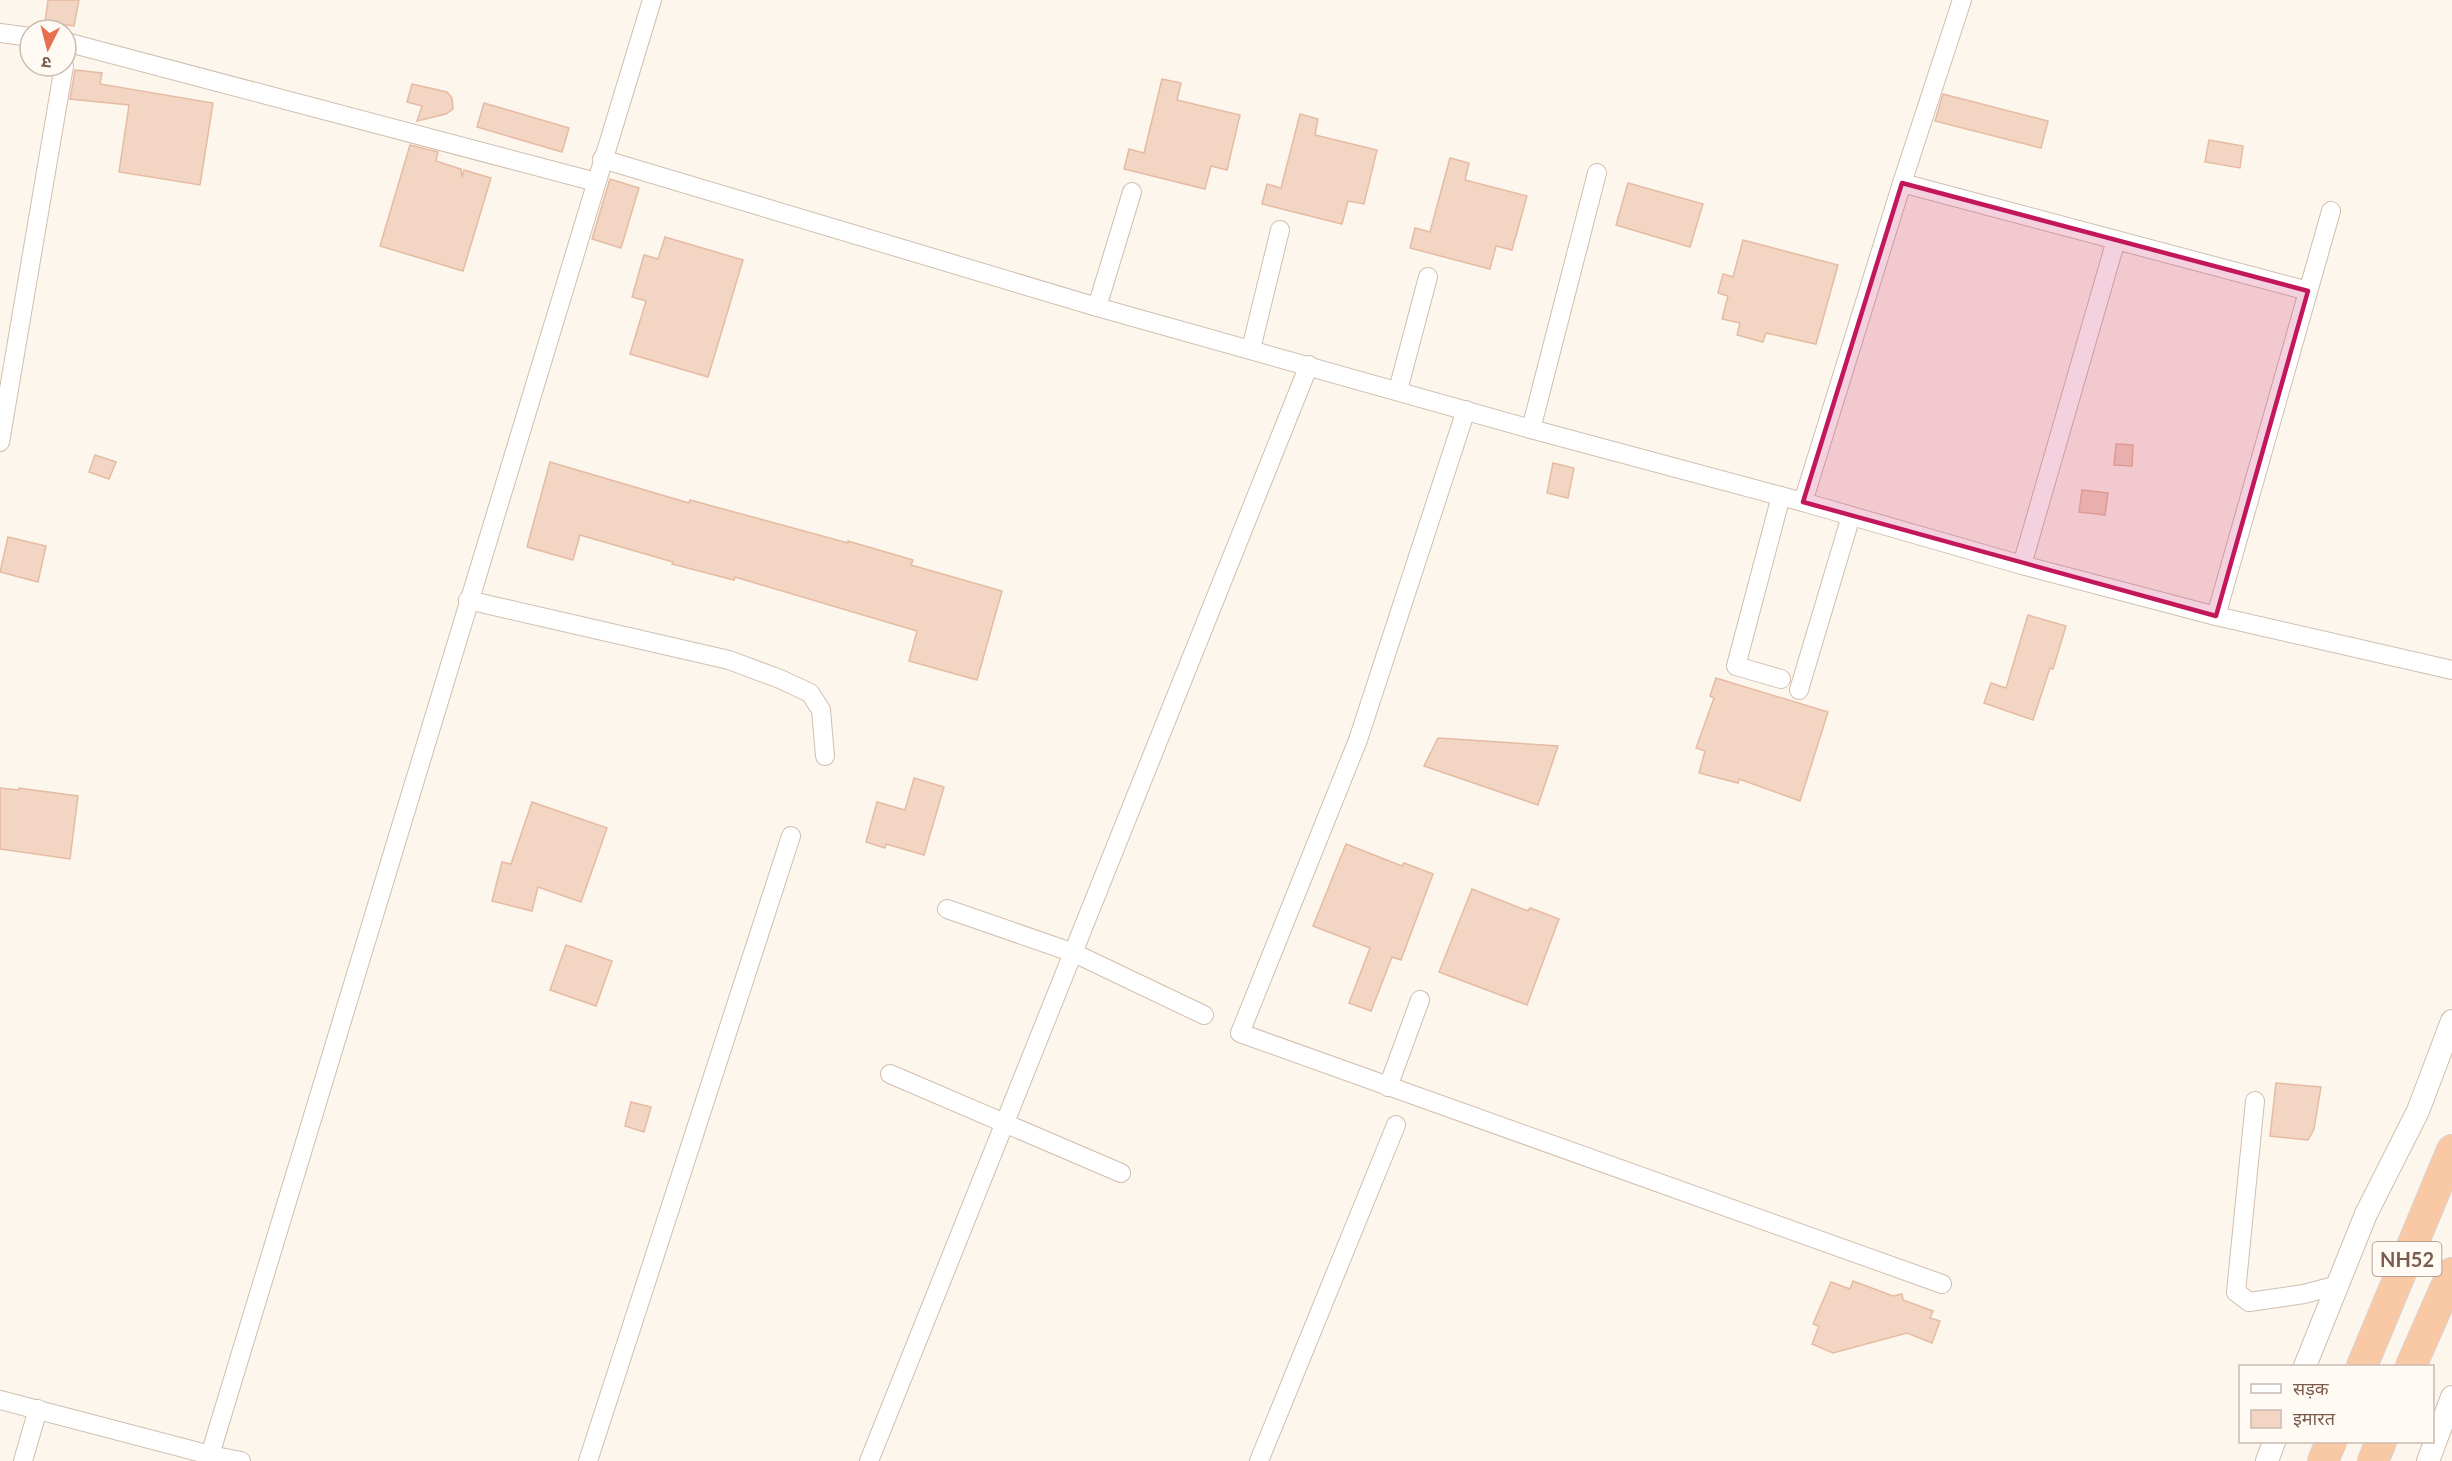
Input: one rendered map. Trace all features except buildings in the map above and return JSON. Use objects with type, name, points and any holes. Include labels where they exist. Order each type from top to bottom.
[{"type":"highway","name":"NH52","points":[[2362,1365],[2452,1150]]},
{"type":"highway","name":"NH52","points":[[2411,1365],[2452,1273]]},
{"type":"highway","points":[[2323,1461],[2331,1443]]},
{"type":"highway","points":[[2373,1461],[2381,1443]]},
{"type":"street","points":[[210,1455],[652,0]]},
{"type":"street","points":[[1803,502],[1902,183],[1962,0]]},
{"type":"street","points":[[0,33],[18,35]]},
{"type":"street","points":[[78,49],[596,182]]},
{"type":"street","points":[[0,442],[62,78]]},
{"type":"street","points":[[602,159],[1097,307],[1803,502],[2022,565],[2216,616],[2452,670]]},
{"type":"street","points":[[1532,429],[1597,173]]},
{"type":"street","points":[[1902,183],[2308,291]]},
{"type":"street","points":[[1097,307],[1132,192]]},
{"type":"street","points":[[2216,616],[2331,212]]},
{"type":"street","points":[[1251,349],[1280,230]]},
{"type":"street","points":[[2022,565],[2116,240]]},
{"type":"street","points":[[1398,390],[1428,277]]},
{"type":"street","points":[[869,1461],[1310,365]]},
{"type":"street","points":[[1466,410],[1358,740],[1240,1033],[1942,1284]]},
{"type":"street","points":[[1780,679],[1738,668],[1736,662],[1781,496]]},
{"type":"street","points":[[1800,690],[1851,516]]},
{"type":"street","points":[[468,600],[729,660],[780,679],[810,693],[821,710],[825,756]]},
{"type":"street","points":[[588,1461],[791,836]]},
{"type":"street","points":[[947,909],[1074,953],[1204,1015]]},
{"type":"street","points":[[1388,1087],[1420,1000]]},
{"type":"street","points":[[2305,1365],[2366,1214],[2418,1111],[2452,1021]]},
{"type":"street","points":[[890,1074],[1121,1173]]},
{"type":"street","points":[[2255,1101],[2236,1292],[2248,1302],[2304,1294],[2338,1285]]},
{"type":"street","points":[[1259,1461],[1396,1125]]},
{"type":"street","points":[[2428,1461],[2452,1397]]},
{"type":"street","points":[[0,1400],[241,1461]]},
{"type":"street","points":[[22,1461],[38,1409]]},
{"type":"street","points":[[2267,1461],[2274,1443]]},
{"type":"highlighted area","points":[[1902,183],[2308,291],[2216,616],[1803,502]]}]
